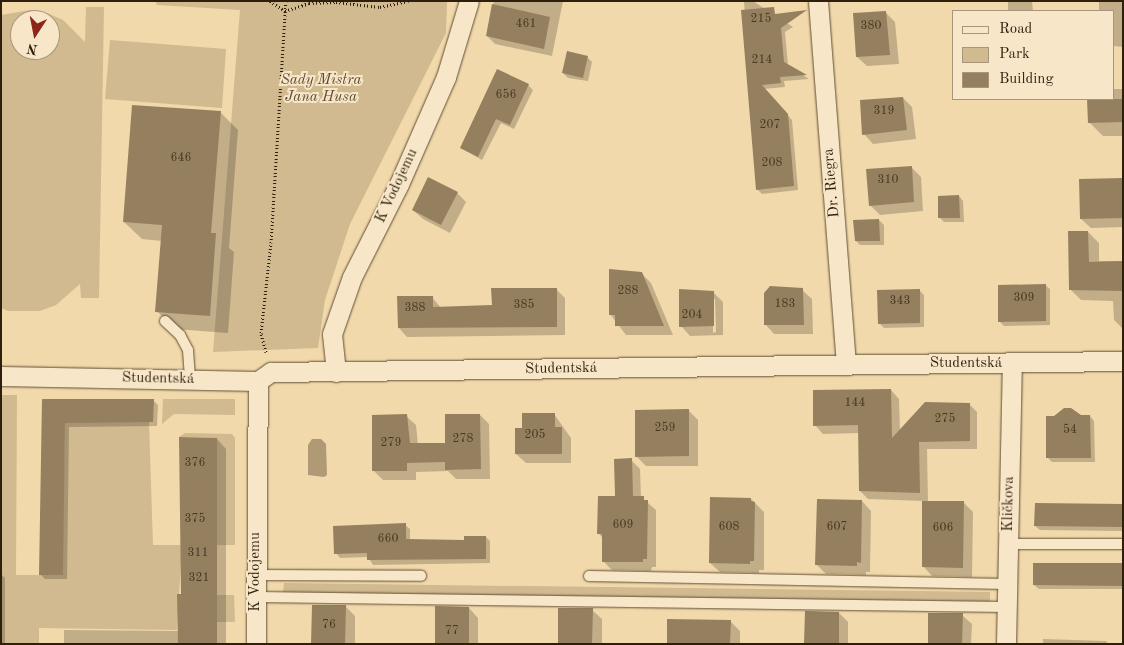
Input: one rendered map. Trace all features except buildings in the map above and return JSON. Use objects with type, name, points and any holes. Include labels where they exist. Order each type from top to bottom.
[{"type":"street","name":"K Vodojemu","points":[[336,372],[332,334],[352,277],[399,184],[446,77],[469,1]]},
{"type":"street","name":"Dr. Riegra","points":[[818,1],[846,365]]},
{"type":"street","name":"Studentská","points":[[1,376],[190,379],[264,377],[336,372],[1123,361]]},
{"type":"street","name":"Kličkova","points":[[1006,644],[1012,364]]},
{"type":"street","name":"K Vodojemu","points":[[256,644],[256,575],[264,377]]},
{"type":"lane","points":[[165,321],[180,335],[188,350],[190,379]]},
{"type":"lane","points":[[1008,544],[1123,544]]},
{"type":"lane","points":[[256,575],[421,576]]},
{"type":"lane","points":[[589,576],[1007,584]]},
{"type":"lane","points":[[256,597],[1006,607]]},
{"type":"path","points":[[270,1],[285,11]]},
{"type":"path","points":[[264,377],[261,333],[271,233],[286,1]]},
{"type":"path","points":[[285,11],[309,3],[380,7],[408,1]]},
{"type":"green space","name":"Sady Mistra Jana Husa","points":[[155,1],[447,1],[446,33],[350,224],[325,300],[318,348],[213,352],[240,10],[157,5]]},
{"type":"green space","points":[[86,7],[104,7],[99,298],[81,298],[80,284],[56,305],[40,311],[8,311],[1,308],[1,15],[10,13],[10,60],[60,60],[60,19],[85,42]]},
{"type":"green space","points":[[110,40],[226,49],[222,108],[105,99]]},
{"type":"green space","points":[[1,395],[17,395],[16,575],[62,575],[65,422],[149,422],[153,545],[182,545],[177,630],[39,628],[39,644],[1,644]]},
{"type":"green space","points":[[163,399],[235,399],[235,415],[174,414],[162,424]]},
{"type":"green space","points":[[185,433],[232,434],[235,438],[235,545],[217,545],[217,438],[179,437]]},
{"type":"green space","points":[[284,583],[990,592],[990,602],[283,593]]},
{"type":"green space","points":[[216,595],[234,595],[235,622],[217,622]]},
{"type":"shaded area","points":[[312,439],[321,439],[326,444],[327,475],[324,477],[308,475],[308,445]]}]
